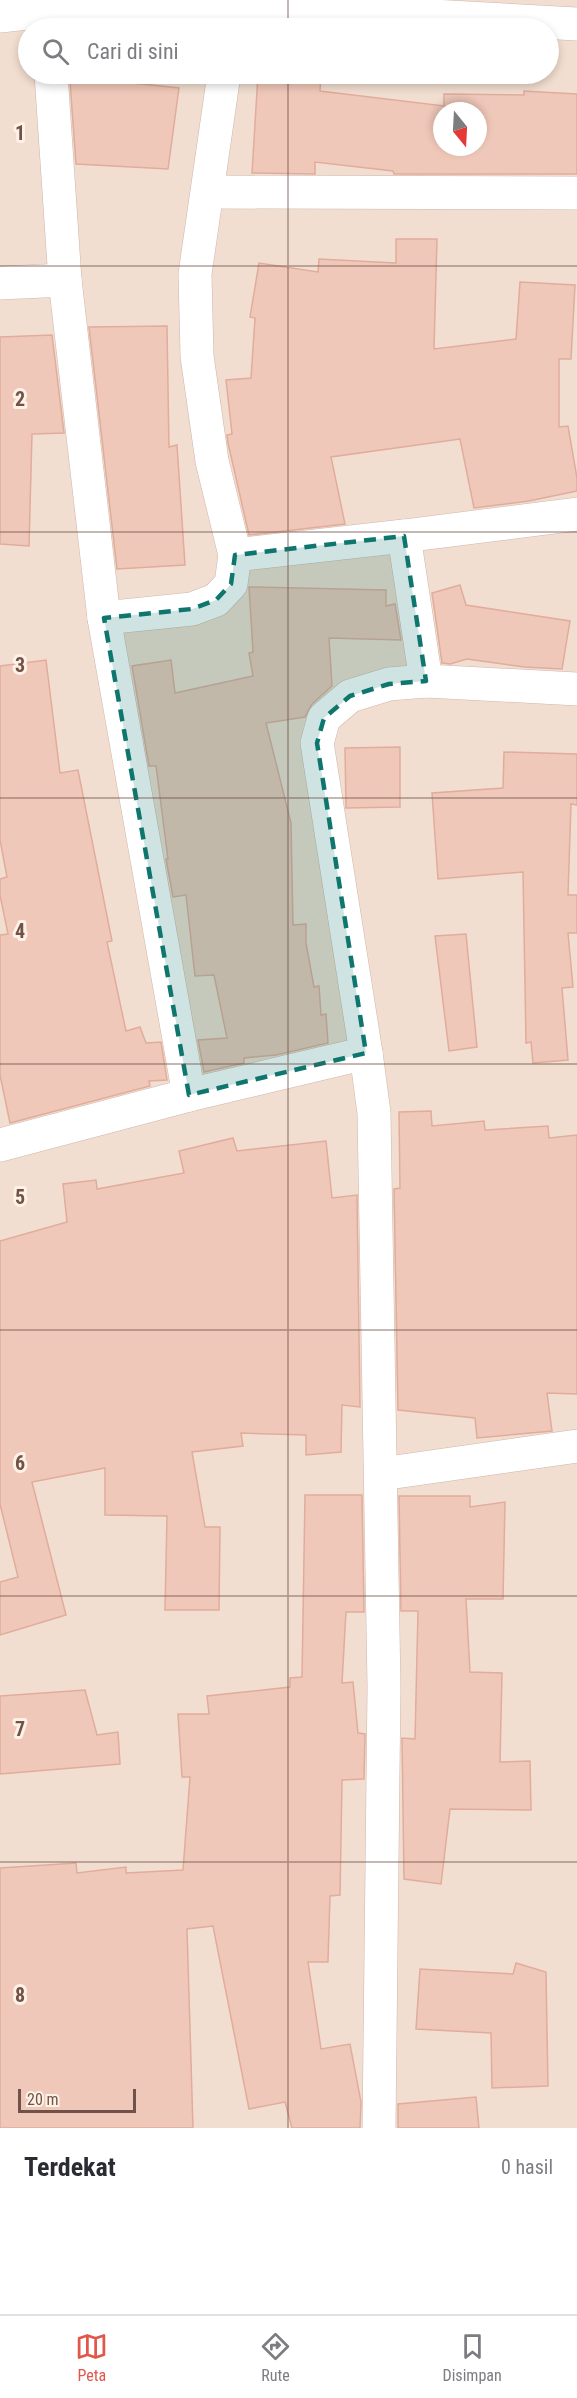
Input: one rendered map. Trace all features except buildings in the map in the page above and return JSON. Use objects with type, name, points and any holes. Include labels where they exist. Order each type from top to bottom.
[{"type":"street","points":[[88,18],[233,11],[418,18]]},
{"type":"street","points":[[0,16],[24,18]]},
{"type":"street","points":[[559,23],[577,24]]},
{"type":"street","points":[[52,84],[65,280],[104,618],[189,1095]]},
{"type":"street","points":[[104,618],[192,609],[216,600],[231,584],[235,555],[212,461],[197,356],[195,274],[224,84]]},
{"type":"street","points":[[208,192],[577,193]]},
{"type":"street","points":[[0,283],[65,280]]},
{"type":"street","points":[[235,555],[577,514]]},
{"type":"street","points":[[405,536],[426,681]]},
{"type":"street","points":[[379,2128],[384,1688],[374,1113],[317,743],[324,718],[350,696],[389,684],[426,681],[577,688]]},
{"type":"street","points":[[0,1145],[189,1095],[366,1053]]},
{"type":"street","points":[[381,1474],[577,1446]]},
{"type":"highlighted area","points":[[404,536],[426,681],[389,684],[350,696],[324,718],[317,743],[366,1053],[189,1095],[104,618],[192,609],[216,600],[231,584],[235,555]]},
{"type":"shaded area","points":[[0,0],[577,0],[577,2128],[0,2128]]}]
